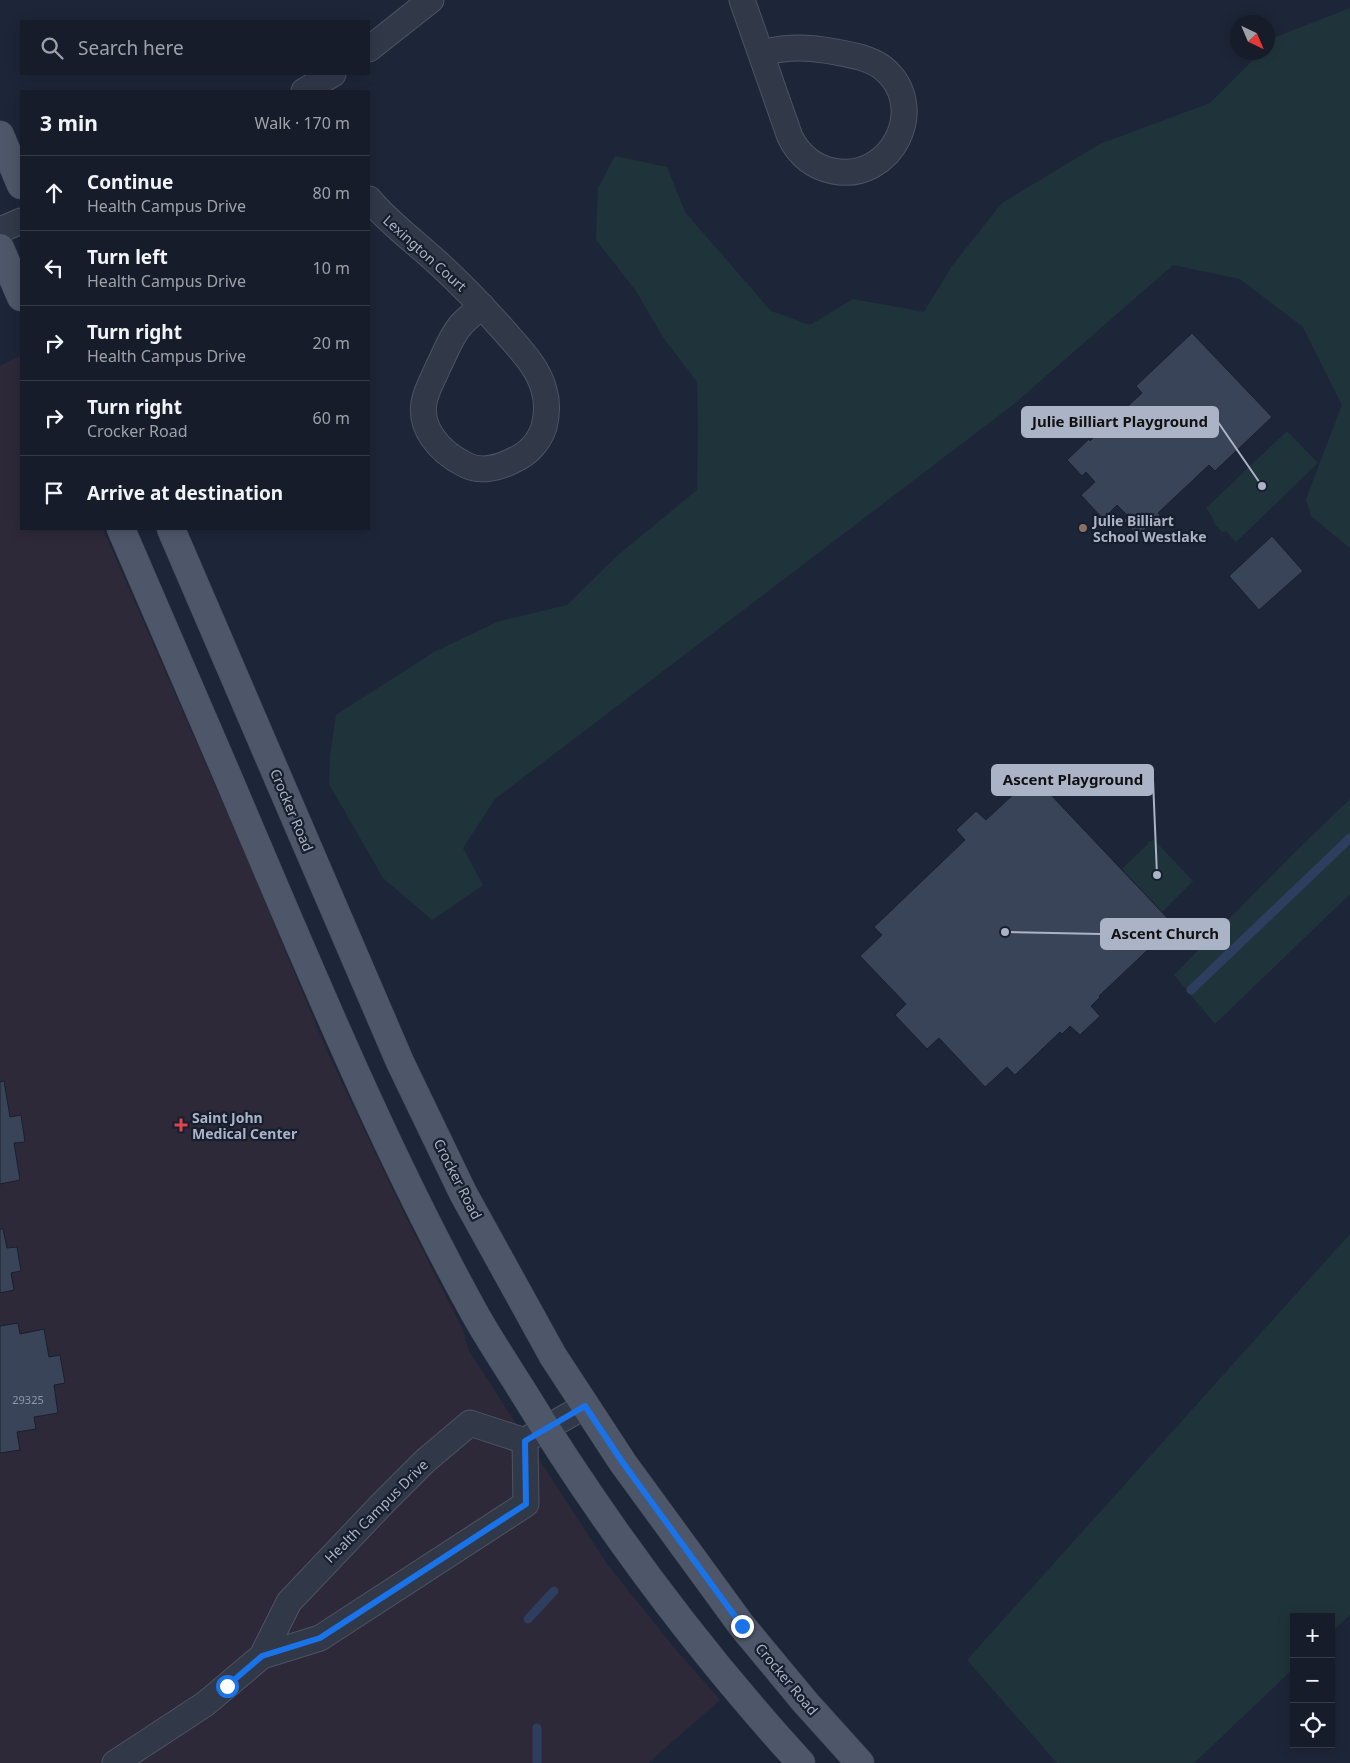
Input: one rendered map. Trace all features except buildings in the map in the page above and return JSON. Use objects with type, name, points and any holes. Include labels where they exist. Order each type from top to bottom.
[{"type":"main road","points":[[0,135],[20,183]]},
{"type":"main road","points":[[0,248],[20,295]]},
{"type":"main road","points":[[121,530],[360,1084],[416,1201],[535,1435],[608,1522],[670,1606],[743,1699],[800,1763]]},
{"type":"main road","name":"Crocker Road","points":[[171,530],[400,1062],[463,1193],[553,1356],[623,1463],[742,1626],[805,1702],[860,1763]]},
{"type":"street","points":[[370,48],[431,0]]},
{"type":"street","points":[[742,0],[790,137],[796,148],[814,164],[825,169],[839,172],[854,172],[872,166],[885,157],[894,146],[904,121],[904,106],[900,91],[892,77],[882,68],[866,59],[815,48],[798,47],[761,53]]},
{"type":"street","points":[[306,90],[331,75]]},
{"type":"street","name":"Lexington Court","points":[[370,200],[384,216],[437,262],[482,306],[529,361],[544,389],[547,405],[546,419],[541,436],[530,450],[518,459],[503,466],[485,469],[470,468],[450,458],[436,444],[429,431],[424,413],[424,399],[451,341],[459,327],[482,306]]},
{"type":"street","points":[[0,230],[20,221]]},
{"type":"street","points":[[535,1435],[585,1406]]},
{"type":"street","name":"Health Campus Drive","points":[[115,1763],[205,1704],[262,1656],[320,1638],[526,1504],[535,1435],[470,1423],[425,1461],[289,1602],[262,1656]]},
{"type":"shaded area","name":"Saint John Medical Center","points":[[20,356],[20,530],[103,530],[236,833],[327,1051],[397,1199],[462,1328],[469,1351],[607,1564],[672,1645],[720,1700],[648,1763],[0,1763],[0,366]]},
{"type":"green space","points":[[1350,8],[1350,548],[1311,516],[1306,499],[1342,405],[1303,327],[1240,279],[1173,265],[1014,404],[495,799],[463,848],[483,885],[432,920],[383,878],[329,784],[330,757],[336,715],[434,652],[497,622],[567,605],[617,556],[697,490],[697,382],[663,337],[636,291],[596,240],[598,188],[615,156],[667,167],[685,212],[771,311],[810,325],[853,299],[924,312],[952,266],[1002,203],[1100,144],[1210,103],[1253,60],[1275,60],[1276,37]]},
{"type":"green space","points":[[1287,431],[1318,463],[1236,542],[1226,531],[1222,532],[1214,523],[1206,508]]},
{"type":"green space","points":[[1350,799],[1350,894],[1215,1024],[1174,975]]},
{"type":"green space","points":[[1154,840],[1193,881],[1162,912],[1122,869],[1148,842]]},
{"type":"green space","points":[[1350,1234],[1350,1615],[1335,1629],[1335,1613],[1290,1613],[1290,1672],[1194,1763],[1057,1763],[967,1660]]},
{"type":"waterway","points":[[1191,990],[1350,838]]},
{"type":"waterway","points":[[528,1619],[554,1591]]},
{"type":"waterway","points":[[537,1728],[537,1763]]},
{"type":"place","name":"Julie Billiart Playground","points":[[1262,486]]},
{"type":"place","name":"Julie Billiart School Westlake","points":[[1083,528]]},
{"type":"place","name":"Ascent Playground","points":[[1157,875]]},
{"type":"place","name":"Ascent Church","points":[[1005,932]]},
{"type":"place","name":"Saint John Medical Center","points":[[181,1125]]},
{"type":"route","points":[[227,1686],[262,1656],[320,1638],[526,1504],[525,1441],[585,1406],[623,1463],[742,1626]]}]
